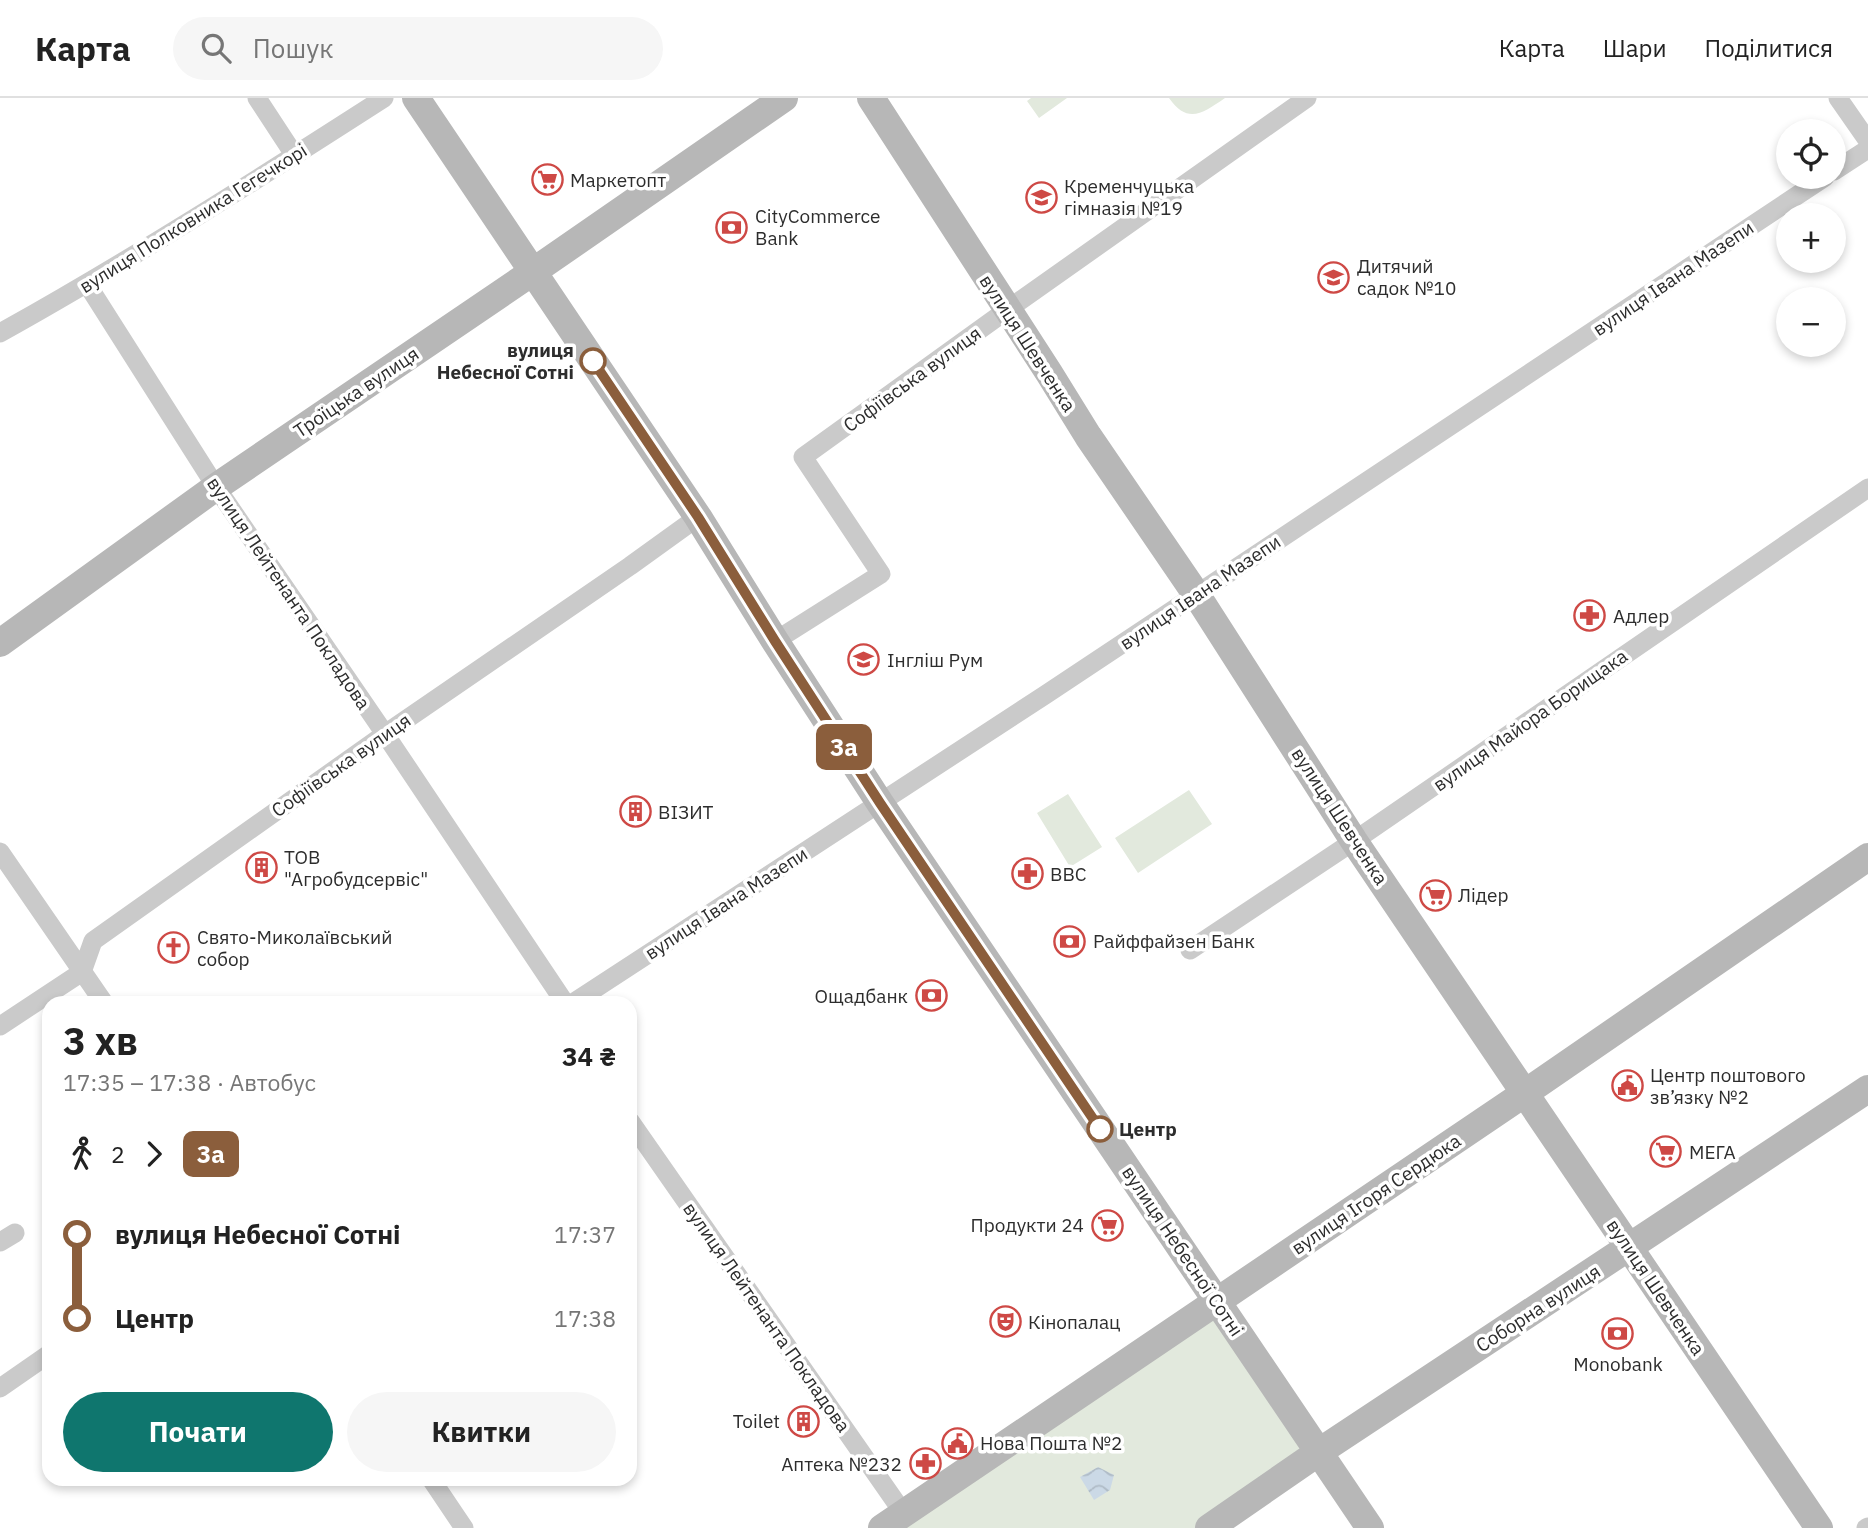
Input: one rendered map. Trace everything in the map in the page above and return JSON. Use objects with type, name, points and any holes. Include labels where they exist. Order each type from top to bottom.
[{"type":"street","points":[[257,98],[295,156]]},
{"type":"street","name":"вулиця Полковника Гегечкорі","points":[[0,333],[87,284],[384,98]]},
{"type":"street","name":"вулиця Небесної Сотні","points":[[416,98],[698,517],[880,803],[1370,1528]]},
{"type":"street","name":"Троїцька вулиця","points":[[0,643],[216,487],[784,98]]},
{"type":"street","name":"вулиця Шевченка","points":[[871,98],[1088,436],[1196,594],[1354,841],[1819,1528]]},
{"type":"street","name":"Софіївська вулиця","points":[[775,641],[881,574],[803,457],[1307,98]]},
{"type":"street","points":[[1838,98],[1868,141]]},
{"type":"street","points":[[1846,163],[1868,149]]},
{"type":"street","name":"вулиця Івана Мазепи","points":[[584,996],[1807,189]]},
{"type":"street","name":"вулиця Лейтенанта Покладова","points":[[87,284],[216,487],[560,996]]},
{"type":"street","name":"вулиця Майора Борищака","points":[[1190,950],[1354,841],[1868,488]]},
{"type":"street","name":"Софіївська вулиця","points":[[82,972],[93,942],[385,734],[698,517]]},
{"type":"street","points":[[0,852],[99,996]]},
{"type":"street","name":"вулиця Ігоря Сердюка","points":[[893,1521],[1868,857]]},
{"type":"street","points":[[46,996],[82,972]]},
{"type":"street","points":[[0,1026],[42,998]]},
{"type":"street","name":"Соборна вулиця","points":[[1209,1528],[1319,1452],[1868,1089]]},
{"type":"street","name":"вулиця Лейтенанта Покладова","points":[[637,1132],[893,1521]]},
{"type":"street","points":[[0,1388],[42,1359]]},
{"type":"street","points":[[436,1486],[464,1528]]},
{"type":"shaded area","points":[[1031,98],[1067,98],[1039,118],[1027,101]]},
{"type":"shaded area","points":[[1169,98],[1225,98],[1203,112],[1189,114]]},
{"type":"shaded area","points":[[1189,790],[1212,824],[1138,873],[1115,838]]},
{"type":"shaded area","points":[[1068,794],[1102,847],[1070,867],[1037,813]]},
{"type":"shaded area","points":[[1206,1309],[1308,1460],[1208,1528],[881,1528]]},
{"type":"water","points":[[1098,1467],[1114,1475],[1110,1490],[1094,1500],[1080,1477]]},
{"type":"bus line","name":"3а","points":[[593,361],[698,517],[880,803],[1100,1129]]},
{"type":"place","name":"Маркетопт","points":[[547,180]]},
{"type":"place","name":"Кременчуцька гімназія №19","points":[[1041,197]]},
{"type":"place","name":"CityCommerce Bank","points":[[732,227]]},
{"type":"place","name":"Дитячий садок №10","points":[[1334,277]]},
{"type":"place","name":"вулиця Небесної Сотні","points":[[593,361]]},
{"type":"place","name":"Адлер","points":[[1590,616]]},
{"type":"place","name":"Інгліш Рум","points":[[864,660]]},
{"type":"place","name":"ВІЗИТ","points":[[635,812]]},
{"type":"place","name":"ТОВ \"Агробудсервіс\"","points":[[261,868]]},
{"type":"place","name":"ВВС","points":[[1027,874]]},
{"type":"place","name":"Лідер","points":[[1435,895]]},
{"type":"place","name":"Райффайзен Банк","points":[[1070,941]]},
{"type":"place","name":"Свято-Миколаївський собор","points":[[174,948]]},
{"type":"place","name":"Ощадбанк","points":[[931,996]]},
{"type":"place","name":"Центр поштового зв’язку №2","points":[[1627,1086]]},
{"type":"place","name":"Центр","points":[[1100,1129]]},
{"type":"place","name":"МЕГА","points":[[1666,1152]]},
{"type":"place","name":"Продукти 24","points":[[1107,1225]]},
{"type":"place","name":"Кінопалац","points":[[1005,1322]]},
{"type":"place","name":"Monobank","points":[[1618,1333]]},
{"type":"place","name":"Toilet","points":[[803,1421]]},
{"type":"place","name":"Нова Пошта №2","points":[[957,1443]]},
{"type":"place","name":"Аптека №232","points":[[925,1464]]}]
